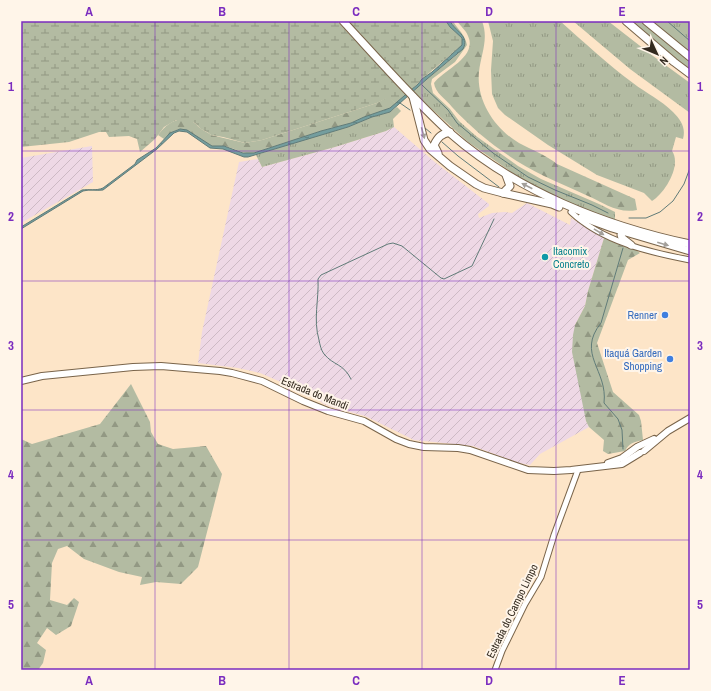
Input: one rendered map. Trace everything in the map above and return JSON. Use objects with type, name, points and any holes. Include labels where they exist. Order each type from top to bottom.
[{"type":"highway","points":[[343,21],[410,94],[450,132],[470,149],[506,175],[524,185],[590,215],[690,244]]},
{"type":"highway","points":[[621,21],[635,30],[690,74]]},
{"type":"highway","points":[[626,21],[635,30]]},
{"type":"highway","points":[[648,22],[690,57]]},
{"type":"highway","points":[[410,94],[424,140],[430,149],[450,166],[476,184],[503,193],[552,204],[623,232],[690,251]]},
{"type":"highway","points":[[441,158],[434,145],[438,137],[442,134],[450,132]]},
{"type":"highway","points":[[503,193],[510,186],[506,175]]},
{"type":"highway","points":[[631,245],[622,238],[621,235],[626,229],[634,229]]},
{"type":"main road","name":"Estrada do Mandi","points":[[21,381],[42,376],[133,367],[161,366],[232,373],[262,381],[303,401],[328,411],[364,421],[396,439],[410,444],[470,450],[528,470],[578,470],[622,464],[640,449],[674,426],[690,418]]},
{"type":"street","points":[[571,212],[577,218],[604,234],[631,245],[665,256],[690,260]]},
{"type":"street","name":"Estrada do Campo Limpo","points":[[495,670],[502,651],[525,604],[541,577],[578,470]]},
{"type":"shaded area","points":[[394,127],[436,163],[489,204],[489,206],[478,214],[479,218],[492,213],[512,213],[527,203],[570,225],[571,218],[604,238],[585,306],[575,325],[586,421],[589,427],[540,454],[530,465],[518,463],[473,446],[414,440],[365,416],[324,404],[311,395],[260,373],[238,368],[198,363],[202,332],[239,162],[258,159],[262,167],[335,147],[386,131]]},
{"type":"shaded area","points":[[92,146],[93,182],[21,223],[21,158]]},
{"type":"green space","points":[[21,21],[337,21],[406,95],[396,104],[389,97],[377,103],[262,140],[245,143],[211,135],[195,123],[185,120],[176,120],[164,127],[155,139],[140,152],[137,139],[129,136],[109,137],[106,132],[99,132],[69,142],[21,147]]},
{"type":"green space","points":[[348,21],[446,21],[462,38],[462,45],[411,90]]},
{"type":"green space","points":[[450,21],[453,21],[461,32],[467,45],[455,62],[432,79],[431,84],[433,93],[450,109],[459,121],[476,136],[518,166],[541,179],[615,212],[615,220],[586,211],[523,180],[468,142],[413,92],[459,53],[456,30]]},
{"type":"green space","points":[[457,21],[482,21],[485,40],[479,72],[479,83],[484,104],[495,122],[502,130],[519,143],[544,155],[557,164],[635,199],[637,210],[630,211],[611,207],[531,169],[506,154],[483,137],[441,96],[436,90],[434,83],[464,57],[470,44],[467,34]]},
{"type":"green space","points":[[488,21],[560,21],[614,68],[673,112],[682,124],[684,135],[683,139],[676,137],[672,151],[675,157],[675,164],[671,178],[657,197],[652,201],[644,193],[597,175],[548,145],[505,115],[498,108],[492,94],[491,70],[493,41]]},
{"type":"green space","points":[[573,21],[608,21],[690,83],[690,113],[630,69]]},
{"type":"green space","points":[[629,21],[641,21],[690,62],[690,73]]},
{"type":"green space","points":[[650,21],[690,21],[690,54]]},
{"type":"green space","points":[[389,96],[396,104],[390,108],[351,123],[321,131],[254,153],[243,152],[224,146],[213,147],[183,129],[172,133],[164,139],[158,135],[170,123],[180,119],[185,119],[196,124],[199,128],[211,135],[245,143],[262,140],[377,103]]},
{"type":"green space","points":[[397,107],[401,111],[393,119],[394,127],[386,131],[262,167],[256,155],[348,127],[372,117],[390,112]]},
{"type":"green space","points":[[604,238],[636,250],[640,253],[628,260],[597,343],[613,392],[639,415],[643,440],[632,443],[625,451],[608,454],[603,451],[604,440],[589,427],[586,421],[572,352],[575,325],[585,306]]},
{"type":"green space","points":[[131,384],[150,422],[151,432],[158,444],[173,449],[206,446],[222,474],[198,567],[181,584],[156,582],[140,585],[142,577],[119,572],[84,559],[67,546],[58,549],[52,563],[50,600],[67,605],[74,598],[79,602],[71,626],[56,635],[47,628],[37,643],[46,650],[43,663],[38,670],[21,670],[21,439],[32,444],[100,424]]},
{"type":"water","points":[[446,21],[450,21],[463,37],[465,44],[463,49],[390,112],[372,117],[348,127],[248,157],[244,157],[223,149],[210,148],[187,132],[179,131],[174,133],[157,149],[103,190],[83,191],[21,229],[21,227],[82,190],[103,188],[135,164],[137,160],[156,148],[170,133],[180,129],[187,130],[212,146],[224,146],[243,153],[254,153],[321,131],[351,123],[390,108],[462,45],[462,38]]},
{"type":"waterway","points":[[667,21],[690,41]]},
{"type":"waterway","points":[[422,85],[448,110],[457,123],[493,153],[528,177],[608,213]]},
{"type":"waterway","points":[[400,103],[410,110]]},
{"type":"waterway","points":[[425,128],[431,133]]},
{"type":"waterway","points":[[442,142],[499,187]]},
{"type":"waterway","points":[[629,218],[646,218],[660,212],[673,201],[684,184],[690,168]]},
{"type":"waterway","points":[[351,379],[342,367],[331,361],[322,351],[316,325],[318,279],[321,275],[393,243],[402,246],[444,279],[472,266],[494,219]]},
{"type":"waterway","points":[[623,248],[601,323],[594,334],[591,344],[592,353],[602,381],[604,403],[618,419],[622,430],[623,449]]},
{"type":"place","name":"Itacomix Concreto","points":[[545,257]]},
{"type":"place","name":"Renner","points":[[665,315]]},
{"type":"place","name":"Itaquá Garden Shopping","points":[[670,359]]}]
